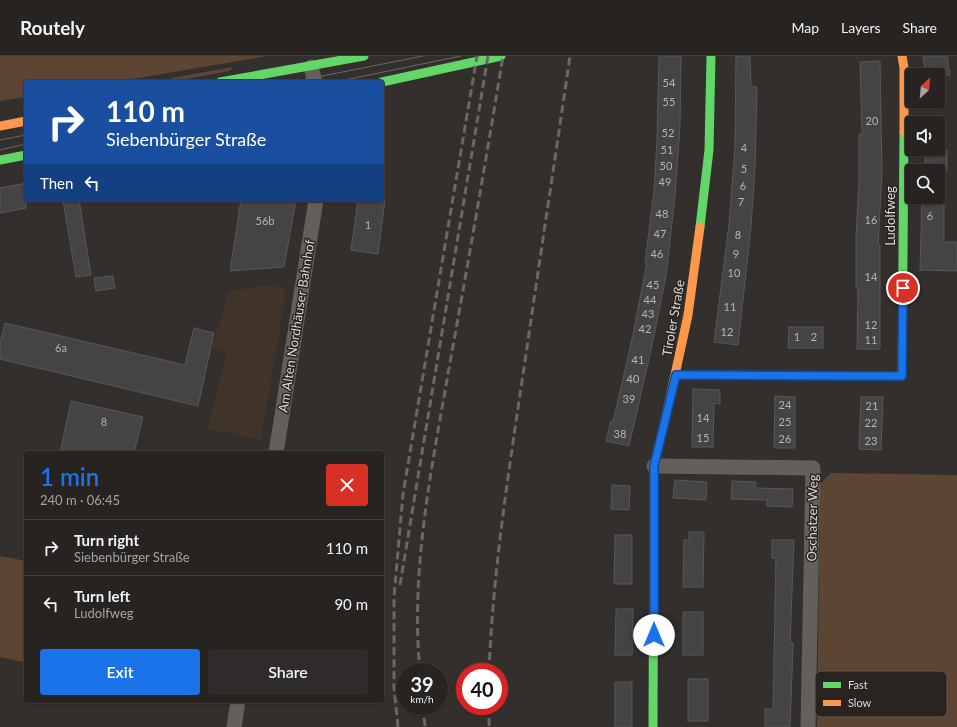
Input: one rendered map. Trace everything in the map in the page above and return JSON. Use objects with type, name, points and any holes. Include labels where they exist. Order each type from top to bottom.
[{"type":"street","points":[[230,80],[311,67],[364,56]]},
{"type":"street","points":[[384,82],[501,56]]},
{"type":"street","name":"Tiroler Straße","points":[[653,727],[654,466],[676,375],[696,264],[708,158],[710,56]]},
{"type":"street","name":"Ludolfweg","points":[[676,375],[902,376],[904,68],[902,56]]},
{"type":"street","points":[[311,67],[314,80]]},
{"type":"street","points":[[0,126],[24,121]]},
{"type":"street","points":[[0,160],[24,156]]},
{"type":"street","name":"Am Alten Nordhäuser Bahnhof","points":[[276,451],[316,202]]},
{"type":"street","name":"Oschatzer Weg","points":[[654,466],[813,468],[808,727]]},
{"type":"street","points":[[234,727],[238,703]]},
{"type":"shaded area","points":[[0,56],[268,56],[127,80],[24,80],[24,97],[0,101]]},
{"type":"shaded area","points":[[233,67],[230,71],[181,80],[170,80],[171,78]]},
{"type":"shaded area","points":[[280,284],[286,293],[261,440],[207,429],[227,351],[212,347],[229,290]]},
{"type":"shaded area","points":[[831,473],[957,475],[957,727],[817,727],[817,717],[947,717],[947,671],[818,671],[820,484]]},
{"type":"shaded area","points":[[0,556],[24,561],[24,656],[23,662],[0,657]]},
{"type":"building","points":[[659,56],[681,56],[680,126],[675,196],[666,276],[629,446],[606,441],[611,421],[613,422],[632,339],[647,263],[645,263],[654,191],[657,141]]},
{"type":"building","points":[[736,56],[750,56],[751,87],[757,87],[755,168],[751,227],[738,345],[714,342],[729,224],[735,147]]},
{"type":"building","points":[[923,56],[947,56],[950,75],[945,75],[945,68],[925,68]]},
{"type":"building","points":[[880,61],[882,172],[878,245],[880,245],[880,349],[857,349],[858,288],[856,288],[856,234],[859,184],[859,134],[862,134],[860,62]]},
{"type":"building","points":[[945,150],[947,150],[947,171],[945,171],[945,164],[925,164],[925,156],[945,156]]},
{"type":"building","points":[[24,183],[24,202],[26,202],[26,208],[0,213],[0,188]]},
{"type":"building","points":[[385,200],[378,254],[351,250],[358,202],[384,202]]},
{"type":"building","points":[[63,202],[79,202],[91,275],[76,277]]},
{"type":"building","points":[[241,202],[296,202],[284,267],[230,271]]},
{"type":"building","points":[[922,204],[944,204],[944,242],[957,242],[957,271],[920,270]]},
{"type":"building","points":[[113,276],[115,288],[96,291],[94,278]]},
{"type":"building","points":[[5,323],[185,365],[194,328],[214,333],[198,406],[0,359],[0,343]]},
{"type":"building","points":[[789,327],[823,327],[823,348],[788,348]]},
{"type":"building","points":[[693,389],[720,390],[720,404],[714,403],[713,447],[692,447]]},
{"type":"building","points":[[775,396],[795,397],[795,448],[774,448]]},
{"type":"building","points":[[861,397],[883,397],[881,450],[859,449]]},
{"type":"building","points":[[71,401],[143,417],[134,451],[60,451]]},
{"type":"building","points":[[675,480],[707,482],[706,500],[673,498]]},
{"type":"building","points":[[732,481],[756,482],[755,488],[793,489],[792,507],[767,506],[767,500],[731,499]]},
{"type":"building","points":[[612,485],[630,486],[629,510],[611,509]]},
{"type":"building","points":[[689,532],[704,532],[703,587],[683,587],[684,540],[689,540]]},
{"type":"building","points":[[615,535],[632,535],[632,584],[614,584]]},
{"type":"building","points":[[772,540],[794,540],[790,643],[793,643],[790,727],[765,727],[765,709],[773,709],[776,558],[772,558]]},
{"type":"building","points":[[616,609],[633,609],[632,655],[615,655]]},
{"type":"building","points":[[683,612],[703,612],[703,655],[683,655]]},
{"type":"building","points":[[688,679],[708,679],[708,721],[688,721]]},
{"type":"building","points":[[615,682],[632,682],[632,727],[615,727]]},
{"type":"tram line","points":[[302,80],[423,56]]},
{"type":"tram line","points":[[345,80],[461,56]]},
{"type":"tram line","points":[[0,140],[24,135]]},
{"type":"tram line","points":[[0,150],[24,144]]},
{"type":"railway","points":[[398,727],[394,687],[394,597],[403,494],[477,56]]},
{"type":"railway","points":[[400,585],[488,56]]},
{"type":"railway","points":[[420,663],[418,595],[424,519],[503,56]]},
{"type":"railway","points":[[489,663],[494,596],[502,520],[570,56]]},
{"type":"railway","points":[[424,715],[425,727]]},
{"type":"railway","points":[[489,715],[489,727]]},
{"type":"traffic: fast","points":[[231,80],[364,56]]},
{"type":"traffic: fast","points":[[384,82],[501,56]]},
{"type":"traffic: fast","points":[[700,227],[709,150],[711,56]]},
{"type":"traffic: fast","points":[[676,375],[902,376],[904,132]]},
{"type":"traffic: fast","points":[[0,160],[24,155]]},
{"type":"traffic: fast","points":[[653,727],[654,466],[668,407]]},
{"type":"traffic: slow","points":[[902,56],[904,68],[904,132]]},
{"type":"traffic: slow","points":[[0,126],[24,121]]},
{"type":"traffic: slow","points":[[668,407],[688,315],[700,227]]},
{"type":"route","points":[[654,635],[654,466],[676,375],[902,376],[903,288]]}]
